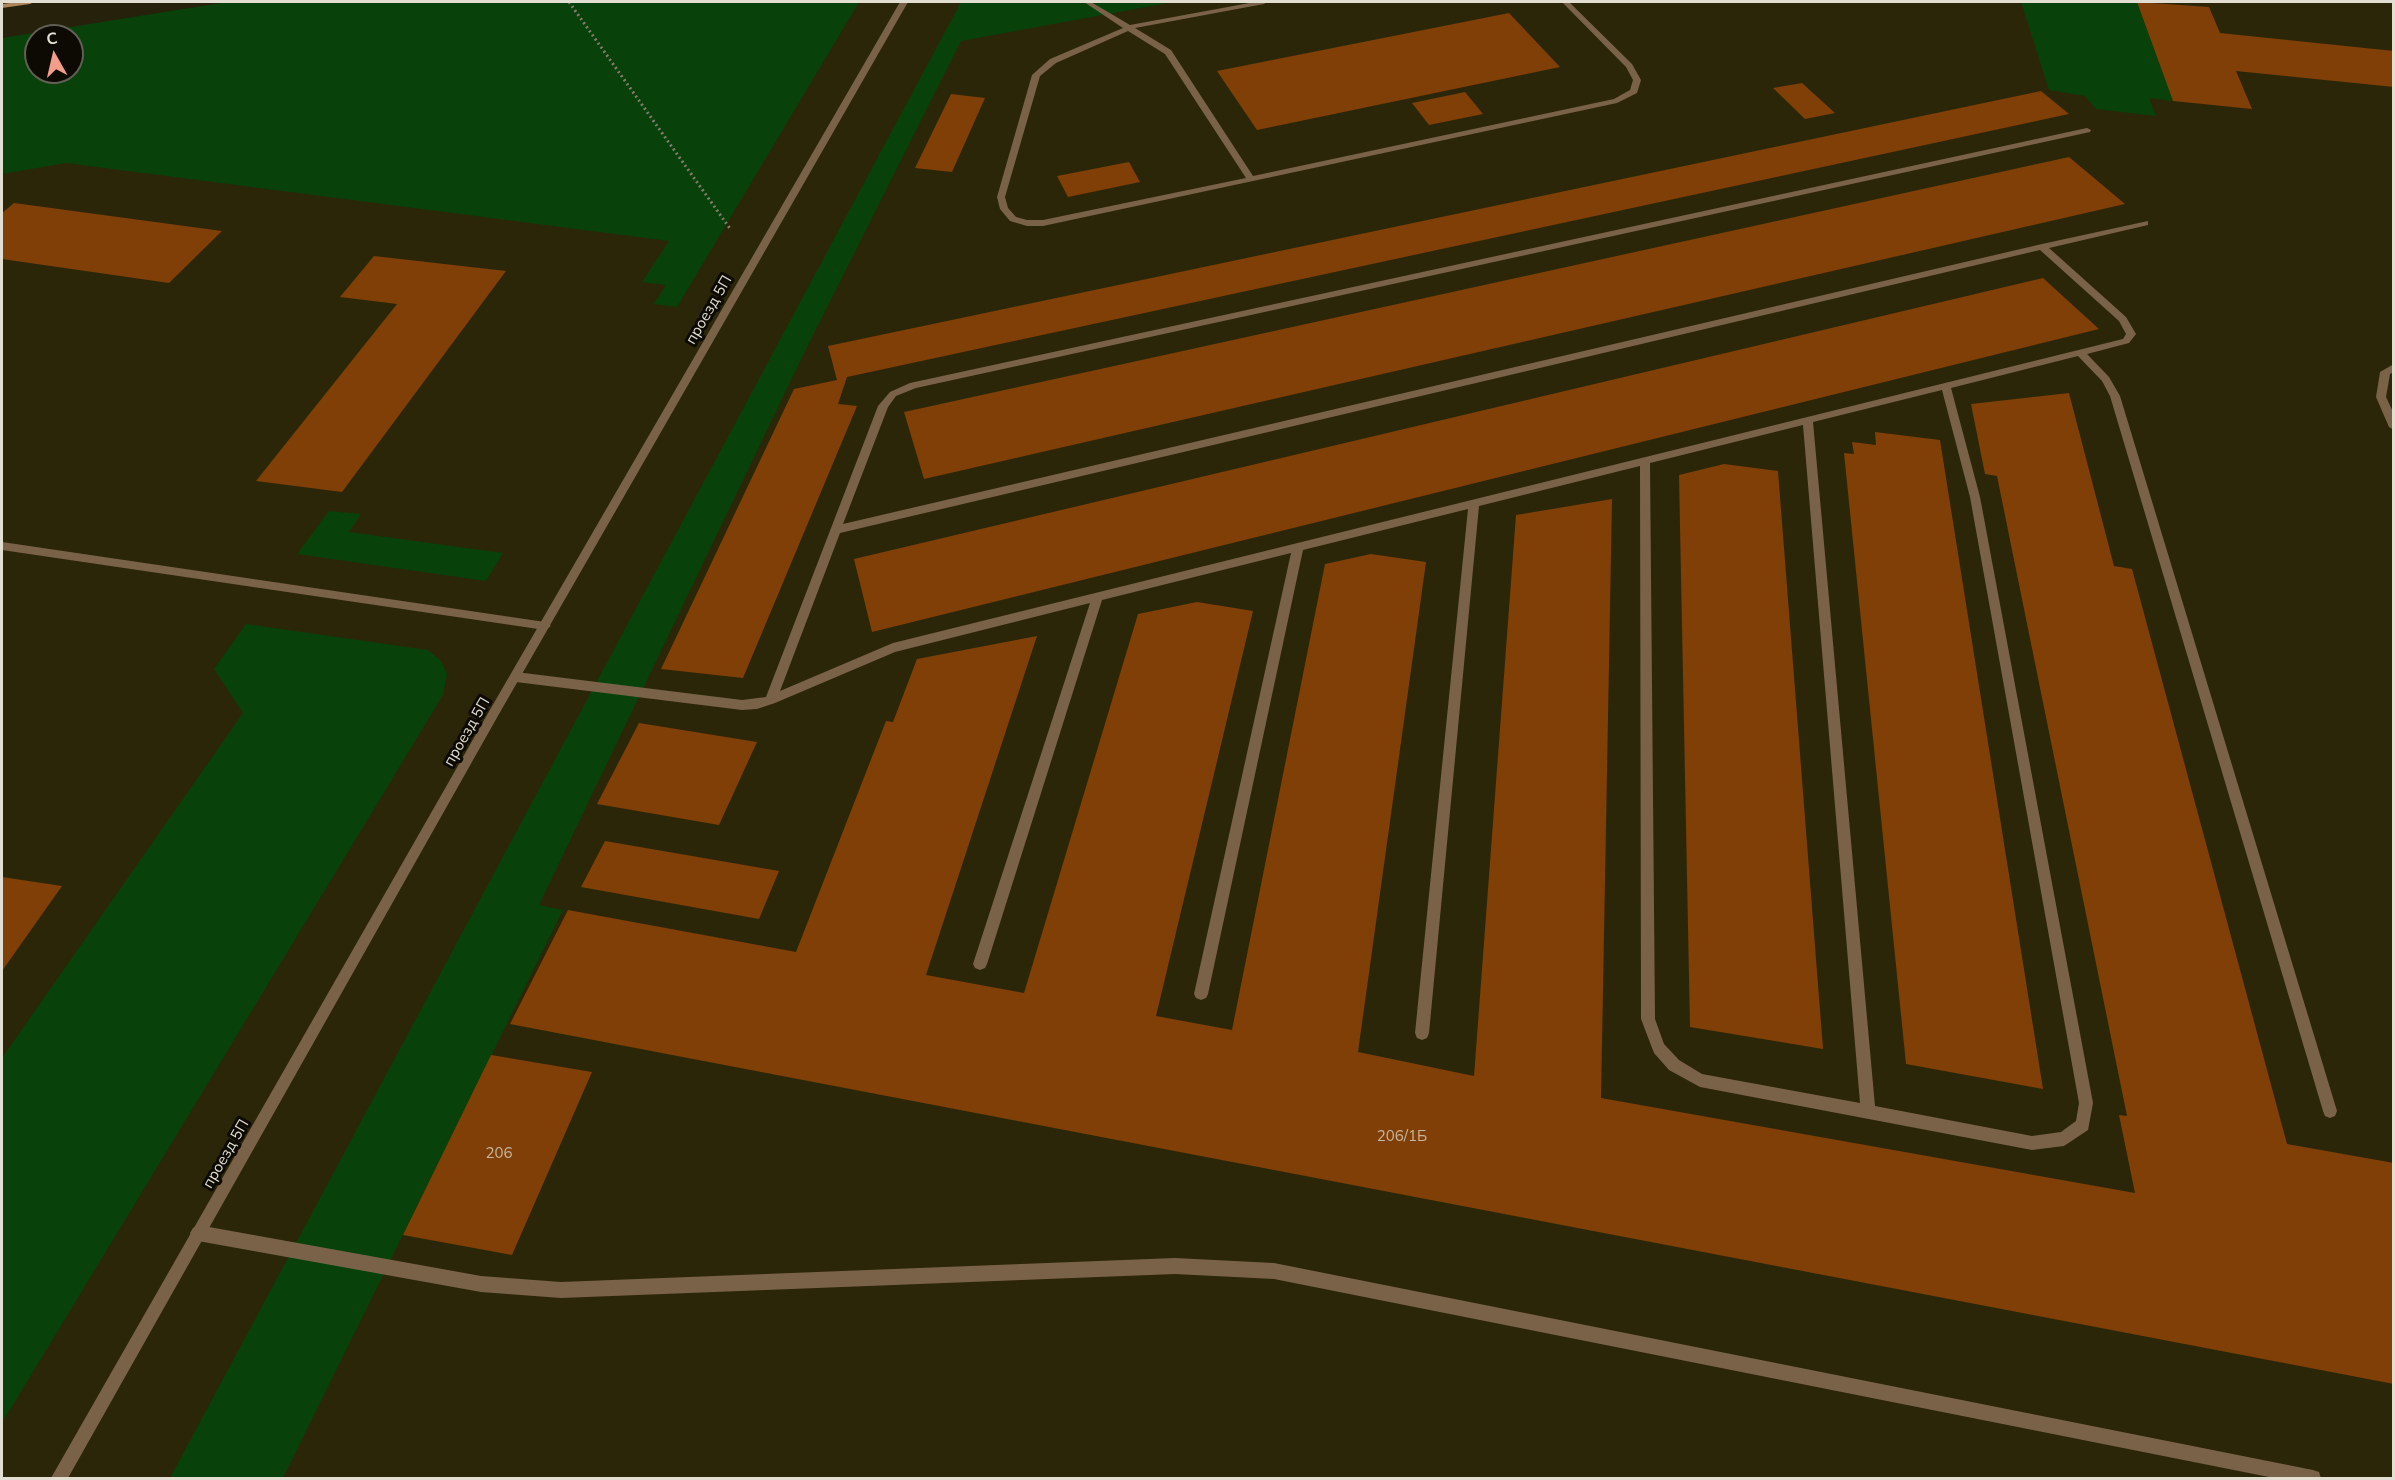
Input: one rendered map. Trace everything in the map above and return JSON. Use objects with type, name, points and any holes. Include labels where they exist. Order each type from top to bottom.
[{"type":"main road","points":[[2,6],[30,2]]},
{"type":"street","name":"проезд 5П","points":[[59,1479],[904,2]]},
{"type":"street","points":[[1088,2],[1168,52],[1251,179]]},
{"type":"street","points":[[1264,2],[1131,27],[1053,61],[1036,75],[1001,197],[1004,209],[1013,219],[1027,223],[1043,223],[1617,101],[1634,91],[1637,80],[1629,66],[1565,2]]},
{"type":"street","points":[[771,700],[883,406],[893,394],[913,385],[2087,130]]},
{"type":"street","points":[[836,530],[2145,223]]},
{"type":"street","points":[[516,677],[742,705],[771,700],[893,648],[2126,341],[2131,334],[2123,319],[2042,247]]},
{"type":"street","points":[[2080,352],[2106,379],[2115,396],[2330,1111]]},
{"type":"street","points":[[2394,367],[2385,372],[2381,397],[2394,426]]},
{"type":"street","points":[[1645,461],[1648,1019],[1659,1048],[1674,1065],[1700,1080],[2032,1143],[2064,1139],[2083,1125],[2086,1103],[1975,497],[1946,386]]},
{"type":"street","points":[[1808,421],[1868,1112]]},
{"type":"street","points":[[1422,1033],[1474,504]]},
{"type":"street","points":[[2,546],[545,626]]},
{"type":"street","points":[[1201,994],[1298,548]]},
{"type":"street","points":[[980,964],[1097,598]]},
{"type":"street","points":[[198,1233],[481,1284],[561,1290],[1175,1266],[1274,1271],[2313,1479]]},
{"type":"path","points":[[569,2],[754,262]]},
{"type":"shaded area","points":[[842,2],[2393,2],[2393,1478],[2,1478],[2,144]]},
{"type":"green space","points":[[227,2],[859,2],[677,307],[654,304],[666,285],[642,282],[669,241],[66,163],[2,174],[2,38],[24,34],[24,84],[84,84],[84,25]]},
{"type":"green space","points":[[961,2],[1173,2],[961,41],[805,351],[539,905],[563,910],[283,1478],[170,1478]]},
{"type":"green space","points":[[2021,2],[2137,2],[2173,101],[2149,98],[2156,116],[2096,109],[2085,96],[2049,90]]},
{"type":"green space","points":[[329,511],[361,514],[349,532],[503,553],[486,581],[297,554]]},
{"type":"green space","points":[[246,624],[428,650],[441,661],[447,674],[443,695],[2,1423],[2,1058],[243,713],[214,669]]},
{"type":"building","points":[[2137,2],[2209,7],[2220,33],[2394,51],[2394,87],[2236,71],[2252,109],[2173,101]]},
{"type":"building","points":[[1509,13],[1560,67],[1257,130],[1217,71]]},
{"type":"building","points":[[1802,83],[1835,113],[1805,119],[1773,88]]},
{"type":"building","points":[[2041,91],[2069,114],[847,377],[838,404],[857,406],[743,678],[661,669],[794,389],[837,380],[828,346]]},
{"type":"building","points":[[1465,92],[1483,114],[1429,125],[1412,103]]},
{"type":"building","points":[[951,94],[985,98],[952,172],[915,168]]},
{"type":"building","points":[[2069,157],[2125,204],[924,479],[904,412]]},
{"type":"building","points":[[1129,162],[1140,182],[1068,197],[1057,176]]},
{"type":"building","points":[[14,203],[222,231],[169,283],[2,259],[2,213]]},
{"type":"building","points":[[374,256],[506,271],[342,492],[256,481],[397,304],[340,297]]},
{"type":"building","points":[[2043,278],[2099,329],[872,632],[854,559]]},
{"type":"building","points":[[2069,393],[2114,566],[2132,569],[2287,1144],[2394,1163],[2394,1384],[510,1024],[568,910],[796,952],[886,721],[893,722],[917,659],[1037,636],[926,975],[1024,993],[1138,614],[1197,602],[1253,611],[1156,1016],[1232,1030],[1325,564],[1371,554],[1426,562],[1358,1052],[1474,1076],[1516,515],[1612,499],[1601,1098],[2135,1193],[2119,1115],[2127,1116],[1997,476],[1985,474],[1971,404]]},
{"type":"building","points":[[1875,432],[1940,440],[2043,1089],[1906,1064],[1844,453],[1854,454],[1852,442],[1876,445]]},
{"type":"building","points":[[1724,464],[1778,471],[1823,1049],[1690,1027],[1679,475]]},
{"type":"building","points":[[639,723],[757,742],[719,825],[597,804]]},
{"type":"building","points":[[605,841],[779,871],[759,919],[581,887]]},
{"type":"building","points":[[2,877],[62,886],[2,971]]},
{"type":"building","points":[[491,1055],[592,1072],[512,1255],[403,1235]]}]
